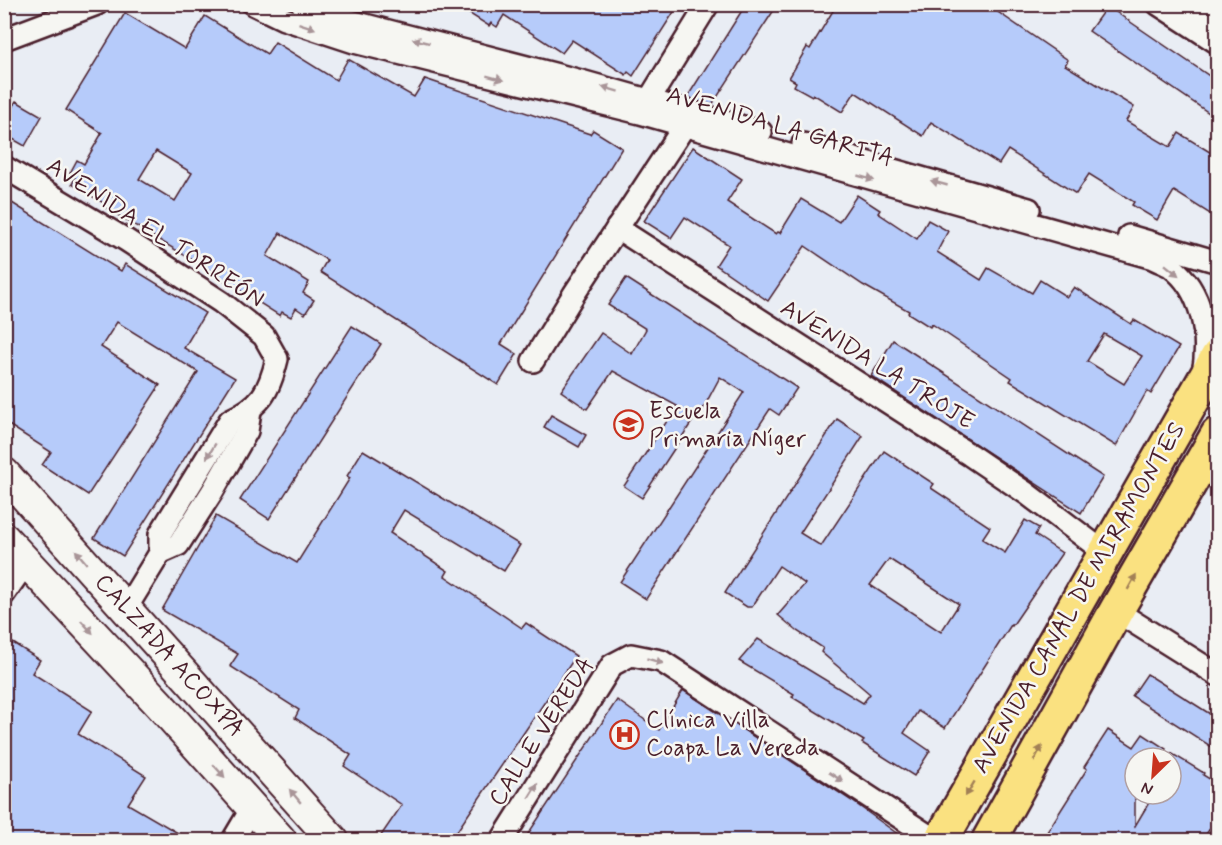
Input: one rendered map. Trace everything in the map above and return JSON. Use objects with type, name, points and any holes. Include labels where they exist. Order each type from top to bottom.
[{"type":"main road","name":"AVENIDA CANAL DE MIRAMONTES","points":[[941,840],[1210,369]]},
{"type":"main road","name":"AVENIDA CANAL DE MIRAMONTES","points":[[989,840],[1116,611],[1218,434]]},
{"type":"main road","name":"CALZADA ACOXPA","points":[[4,473],[71,545],[125,610],[198,688],[333,840]]},
{"type":"main road","name":"CALZADA ACOXPA","points":[[4,538],[169,715],[281,840]]},
{"type":"main road","points":[[169,715],[172,706],[182,701],[189,692],[198,688]]},
{"type":"street","points":[[4,39],[97,4]]},
{"type":"street","name":"AVENIDA LA GARITA","points":[[253,4],[284,19],[354,42],[644,107],[1218,262]]},
{"type":"street","name":"AVENIDA LA GARITA","points":[[302,4],[322,14],[580,81],[644,107]]},
{"type":"street","points":[[644,107],[708,4]]},
{"type":"street","points":[[1158,4],[1218,43]]},
{"type":"street","points":[[1195,4],[1218,19]]},
{"type":"street","points":[[533,361],[688,119]]},
{"type":"street","name":"AVENIDA LA GARITA","points":[[688,119],[928,196],[1145,255],[1168,265],[1187,285],[1200,311],[1205,354],[1210,369]]},
{"type":"street","name":"AVENIDA EL TORREÓN","points":[[4,167],[126,240],[211,296],[264,336],[277,359],[270,384],[250,411],[230,420],[160,534],[160,554],[125,610]]},
{"type":"street","name":"AVENIDA LA TROJE","points":[[617,228],[970,455],[1026,493],[1104,552]]},
{"type":"street","points":[[4,594],[27,561]]},
{"type":"street","points":[[1116,611],[1218,675]]},
{"type":"street","name":"CALLE VEREDA","points":[[502,840],[612,665],[631,655],[661,661],[934,840]]},
{"type":"street","points":[[233,840],[252,808]]},
{"type":"building","points":[[454,4],[679,4],[633,76],[628,72],[626,75],[572,40],[562,53],[504,15],[497,27],[491,23],[489,26]]},
{"type":"building","points":[[746,4],[778,4],[712,105],[694,100],[688,96]]},
{"type":"building","points":[[837,4],[986,4],[1068,60],[1065,65],[1134,107],[1126,121],[1170,147],[1179,133],[1218,157],[1218,219],[1174,191],[1157,220],[1132,205],[1134,202],[1089,174],[1076,194],[1008,150],[999,164],[931,122],[923,136],[855,92],[842,112],[813,94],[812,96],[794,86],[796,82],[789,78],[807,47],[810,49]]},
{"type":"building","points":[[1107,6],[1218,82],[1218,119],[1089,31]]},
{"type":"building","points":[[125,13],[185,49],[205,16],[267,54],[275,42],[336,80],[348,59],[414,97],[425,79],[590,134],[593,130],[622,148],[501,344],[517,354],[498,385],[320,272],[327,260],[280,233],[267,256],[309,282],[303,293],[314,300],[305,314],[296,308],[291,317],[282,312],[280,316],[219,276],[106,208],[107,205],[72,184],[75,178],[69,175],[77,160],[84,164],[102,133],[66,110]],"holes":[[[156,151],[192,173],[175,201],[139,179]]]},
{"type":"building","points":[[16,101],[42,116],[25,146],[4,134],[4,120]]},
{"type":"building","points":[[693,147],[742,179],[727,202],[776,234],[780,233],[801,199],[839,222],[857,195],[880,210],[878,213],[917,239],[928,220],[948,231],[937,252],[981,280],[988,268],[1032,293],[1040,280],[1067,297],[1074,287],[1131,324],[1134,320],[1179,347],[1151,394],[1147,391],[1116,446],[1010,381],[1012,378],[932,324],[930,327],[908,313],[909,311],[863,285],[805,246],[768,301],[716,265],[729,245],[685,217],[671,238],[644,221]],"holes":[[[1104,334],[1142,356],[1124,384],[1087,361]]]},
{"type":"building","points":[[4,198],[121,271],[125,264],[205,313],[184,348],[235,378],[123,556],[94,538],[198,372],[117,322],[101,347],[160,385],[88,495],[42,465],[51,452],[4,422]]},
{"type":"building","points":[[626,278],[797,388],[779,415],[770,409],[646,599],[620,582],[744,392],[720,377],[698,418],[695,417],[642,498],[624,486],[677,406],[613,371],[587,409],[561,391],[601,333],[632,354],[646,329],[608,305]]},
{"type":"building","points":[[352,326],[381,344],[269,519],[240,500]]},
{"type":"building","points":[[893,340],[1103,477],[1081,513],[871,376]]},
{"type":"building","points":[[551,415],[586,435],[579,447],[544,427]]},
{"type":"building","points":[[837,419],[863,436],[800,533],[821,546],[884,451],[934,484],[931,488],[990,527],[982,539],[1005,553],[1025,520],[1039,528],[1035,535],[1062,553],[1011,625],[945,728],[918,711],[904,733],[930,751],[914,776],[862,743],[864,741],[792,697],[794,694],[739,661],[758,639],[863,703],[870,694],[821,652],[823,648],[778,615],[805,584],[779,566],[752,607],[747,607],[725,593]],"holes":[[[889,559],[959,604],[941,632],[870,585]]]},
{"type":"building","points":[[363,450],[520,545],[504,571],[404,510],[390,533],[448,571],[445,576],[522,628],[526,623],[576,656],[451,840],[378,840],[402,805],[344,766],[351,755],[295,718],[299,710],[230,666],[238,654],[162,610],[216,516],[297,563],[350,478],[347,476]]},
{"type":"building","points":[[13,643],[40,660],[32,673],[92,711],[78,734],[146,776],[128,804],[190,840],[4,840],[4,656]]},
{"type":"building","points":[[1147,674],[1218,719],[1218,751],[1132,696]]},
{"type":"building","points":[[683,690],[852,801],[906,840],[524,840],[617,700],[659,730]]},
{"type":"building","points":[[1108,730],[1132,746],[1123,746],[1123,806],[1135,806],[1135,826],[1147,806],[1183,806],[1183,760],[1218,784],[1218,817],[1202,840],[1042,840],[1087,769],[1084,767]]},
{"type":"building","points":[[1143,734],[1161,746],[1135,746]]},
{"type":"place","name":"Escuela Primaria Níger","points":[[628,425]]},
{"type":"place","name":"Clínica Villa Coapa La Vereda","points":[[625,734]]}]
